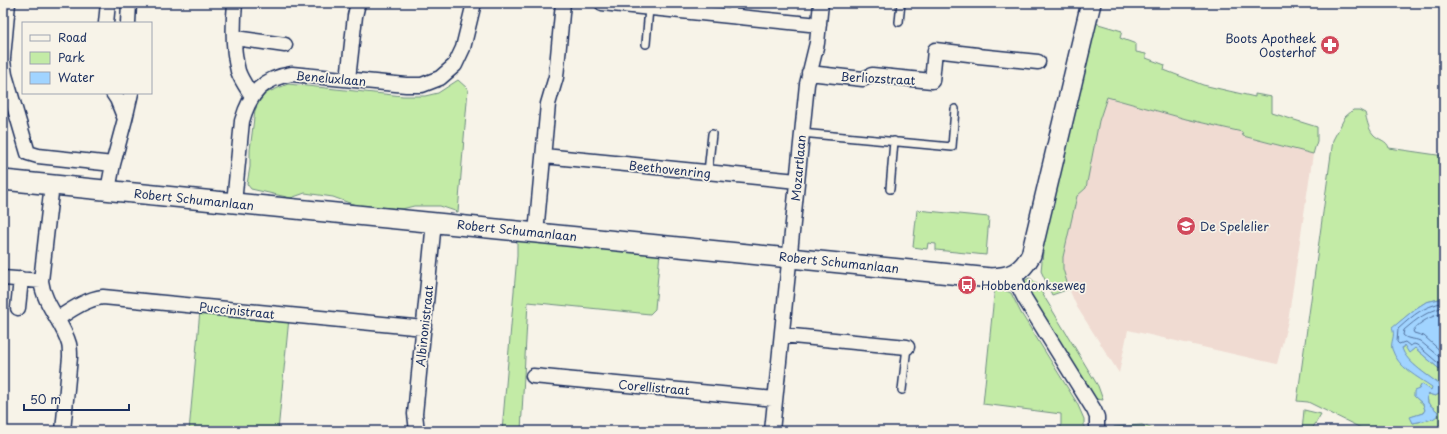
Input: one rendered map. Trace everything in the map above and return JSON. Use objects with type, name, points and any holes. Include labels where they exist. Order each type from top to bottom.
[{"type":"street","points":[[3,58],[8,3]]},
{"type":"street","points":[[106,22],[108,3]]},
{"type":"street","points":[[128,22],[129,3]]},
{"type":"street","points":[[235,3],[233,25],[238,72],[252,96]]},
{"type":"street","points":[[348,79],[355,16],[358,3]]},
{"type":"street","name":"Beneluxlaan","points":[[234,203],[242,121],[252,96],[269,81],[279,76],[292,74],[422,85],[440,78],[455,65],[460,54],[474,3]]},
{"type":"street","points":[[536,233],[548,104],[556,77],[563,3]]},
{"type":"street","points":[[602,3],[649,8],[732,10],[819,25]]},
{"type":"street","name":"Mozartlaan","points":[[772,431],[801,133],[807,84],[817,43],[821,3]]},
{"type":"street","points":[[1092,3],[1033,249],[1020,270],[1025,299],[1094,410],[1097,417],[1097,431]]},
{"type":"street","points":[[235,38],[285,45]]},
{"type":"street","name":"Berliozstraat","points":[[809,73],[863,79],[872,75],[932,81],[935,50],[1038,62]]},
{"type":"street","points":[[3,61],[5,75],[28,153],[38,156],[113,164]]},
{"type":"street","points":[[114,94],[125,119]]},
{"type":"street","points":[[108,190],[131,94]]},
{"type":"street","name":"Beethovenring","points":[[544,156],[797,181]]},
{"type":"street","name":"Robert Schumanlaan","points":[[3,180],[990,278],[1003,278],[1020,270]]},
{"type":"street","points":[[52,184],[41,281],[42,292],[69,345],[70,357],[63,431]]},
{"type":"street","name":"Albinonistraat","points":[[417,431],[415,414],[434,222]]},
{"type":"street","points":[[3,278],[41,281]]},
{"type":"street","points":[[18,308],[21,279]]},
{"type":"street","name":"Puccinistraat","points":[[57,319],[87,301],[103,297],[424,328]]},
{"type":"street","points":[[782,335],[906,347]]},
{"type":"street","name":"Corellistraat","points":[[533,376],[775,399]]},
{"type":"lane","points":[[899,22],[900,3]]},
{"type":"lane","points":[[646,44],[649,8]]},
{"type":"lane","points":[[801,133],[952,147],[955,109]]},
{"type":"lane","points":[[708,172],[712,134]]},
{"type":"lane","points":[[890,189],[894,141]]},
{"type":"lane","points":[[902,390],[906,347]]},
{"type":"shaded area","name":"De Spelelier","points":[[1107,97],[1186,119],[1242,132],[1243,136],[1313,154],[1288,321],[1277,364],[1128,330],[1119,373],[1077,307],[1069,289],[1063,269],[1063,257],[1077,196],[1086,188],[1099,121]]},
{"type":"green space","points":[[1095,23],[1122,31],[1120,38],[1136,44],[1136,52],[1146,54],[1146,58],[1165,65],[1164,70],[1203,85],[1255,97],[1255,94],[1272,97],[1272,113],[1317,127],[1317,141],[1313,154],[1243,136],[1242,132],[1186,119],[1107,97],[1099,121],[1086,188],[1077,196],[1063,257],[1063,269],[1069,289],[1052,295],[1041,271],[1044,242]]},
{"type":"green space","points":[[458,80],[468,89],[458,212],[440,206],[414,206],[402,209],[355,205],[333,197],[305,193],[291,198],[251,189],[247,184],[255,110],[266,93],[288,84],[403,96],[425,96],[438,93]]},
{"type":"green space","points":[[1353,110],[1359,110],[1365,113],[1371,132],[1386,143],[1389,148],[1444,156],[1444,298],[1426,302],[1396,325],[1392,348],[1408,370],[1433,387],[1431,390],[1422,384],[1414,396],[1423,404],[1425,410],[1423,413],[1411,417],[1413,423],[1433,419],[1438,412],[1428,403],[1427,396],[1429,394],[1435,396],[1444,390],[1444,431],[1367,431],[1308,402],[1297,401],[1333,140],[1345,117]]},
{"type":"green space","points":[[917,210],[989,217],[986,255],[936,250],[936,244],[928,243],[927,249],[913,247]]},
{"type":"green space","points":[[517,236],[660,252],[655,309],[650,314],[528,302],[521,431],[502,431],[517,256]]},
{"type":"green space","points":[[1030,278],[1036,283],[1098,386],[1103,400],[1096,399],[1086,388],[1028,293],[1025,280]]},
{"type":"green space","points":[[995,286],[1011,293],[1021,313],[1077,403],[1084,419],[1084,431],[1061,431],[1061,414],[983,404]]},
{"type":"green space","points":[[200,310],[289,318],[278,431],[189,431]]},
{"type":"green space","points":[[1404,345],[1411,351],[1415,348],[1444,373],[1444,390],[1443,387],[1422,372],[1407,358],[1403,351]]},
{"type":"green space","points":[[1304,410],[1321,414],[1311,431],[1302,431]]},
{"type":"green space","points":[[1142,425],[1159,431],[1113,431],[1114,427]]},
{"type":"water","points":[[1444,298],[1444,373],[1415,348],[1409,353],[1404,345],[1402,348],[1408,359],[1443,387],[1444,390],[1435,396],[1429,394],[1427,396],[1428,403],[1438,412],[1437,416],[1433,419],[1413,423],[1410,417],[1423,413],[1425,410],[1423,404],[1414,396],[1414,391],[1419,389],[1422,384],[1431,390],[1432,387],[1399,362],[1392,349],[1392,328],[1426,302]]},
{"type":"place","name":"Boots Apotheek Oosterhof","points":[[1330,45]]},
{"type":"place","name":"De Spelelier","points":[[1186,226]]},
{"type":"place","name":"Hobbendonkseweg","points":[[967,285]]}]
